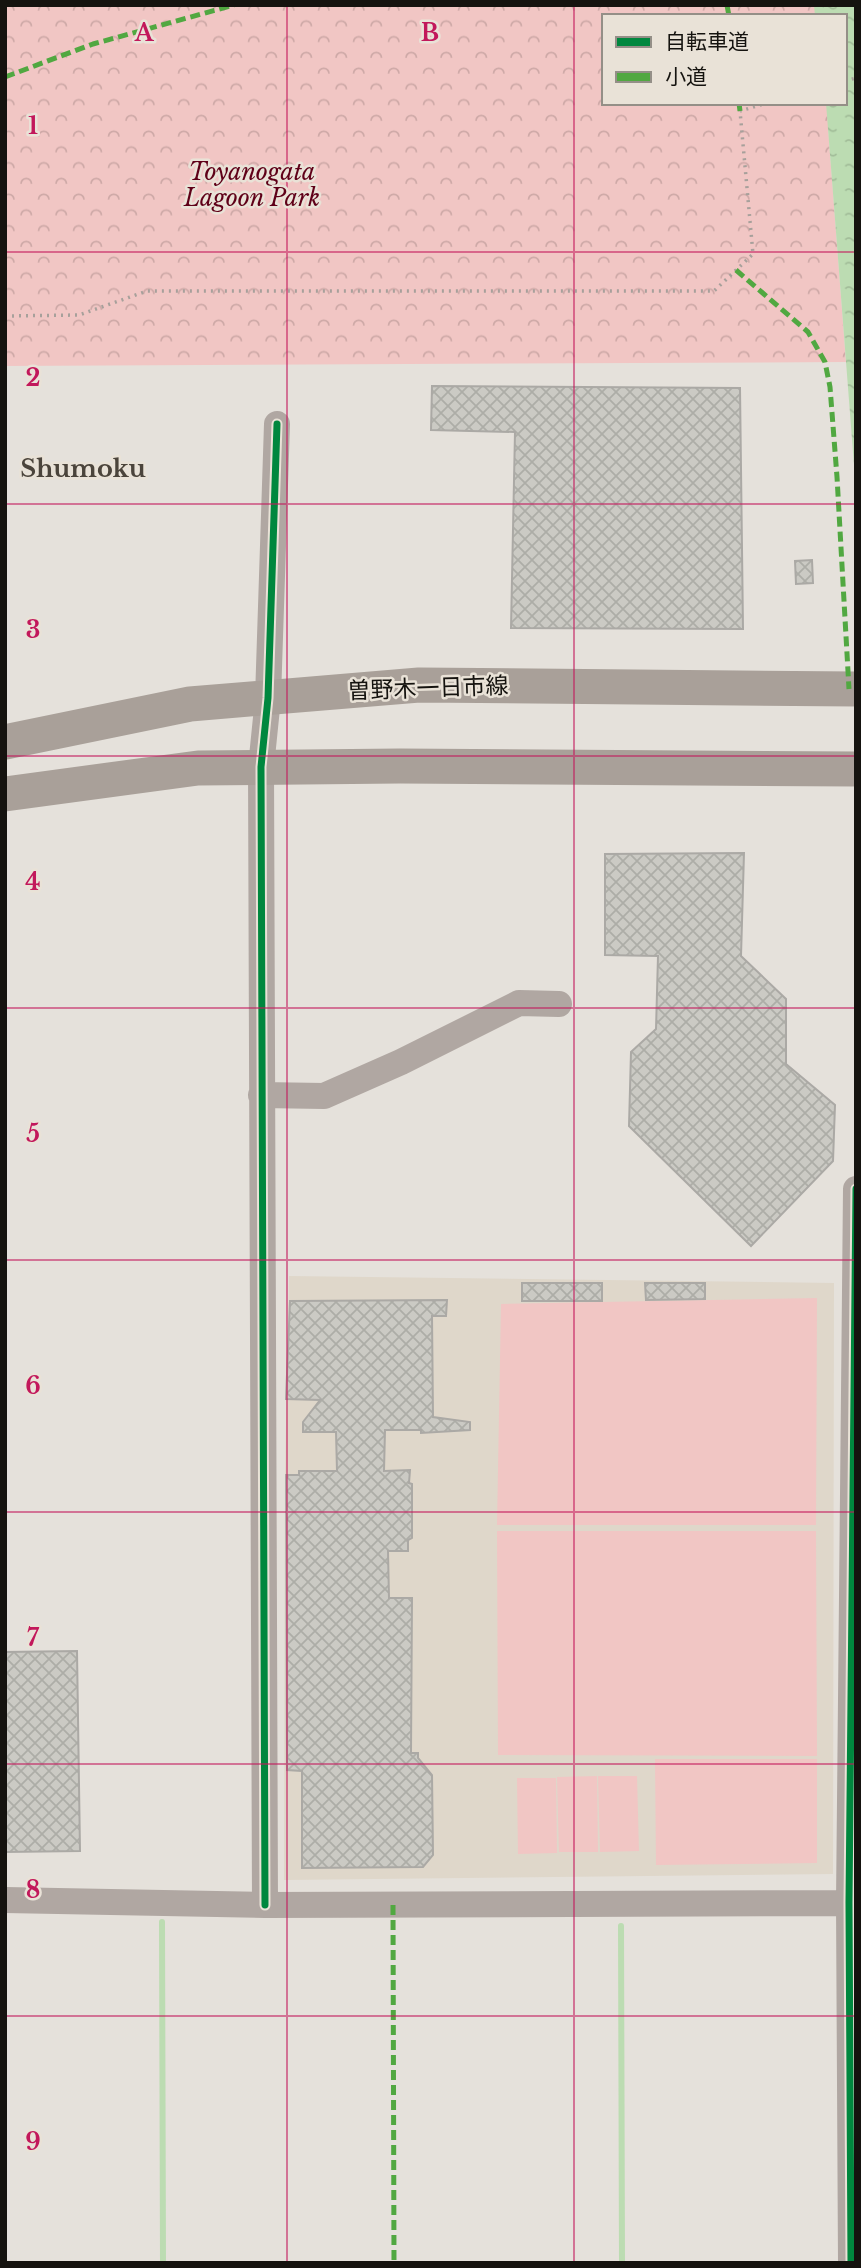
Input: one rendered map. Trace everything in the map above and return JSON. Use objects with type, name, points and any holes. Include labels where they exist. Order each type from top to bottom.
[{"type":"main road","name":"曽野木一日市線","points":[[5,742],[190,704],[419,685],[856,689]]},
{"type":"main road","points":[[5,794],[198,768],[856,769]]},
{"type":"street","points":[[265,1905],[261,767],[268,698],[277,424]]},
{"type":"street","points":[[261,1095],[324,1096],[401,1062],[519,1003],[558,1004]]},
{"type":"street","points":[[851,2263],[856,1189]]},
{"type":"street","points":[[5,1900],[265,1905],[852,1903]]},
{"type":"path","points":[[5,316],[79,314],[147,291],[714,292],[753,254],[740,111],[760,105]]},
{"type":"shaded area","points":[[289,1276],[834,1283],[833,1874],[284,1880],[285,1474]]},
{"type":"green space","name":"Toyanogata Lagoon Park","points":[[5,5],[856,5],[856,119],[828,127],[846,362],[5,366]]},
{"type":"green space","points":[[817,1298],[816,1525],[497,1525],[501,1304]]},
{"type":"green space","points":[[497,1531],[816,1531],[817,1756],[498,1755]]},
{"type":"green space","points":[[655,1759],[817,1759],[817,1863],[656,1865]]},
{"type":"green space","points":[[597,1776],[598,1852],[559,1852],[557,1777]]},
{"type":"green space","points":[[598,1776],[637,1776],[639,1851],[600,1852]]},
{"type":"green space","points":[[517,1778],[556,1778],[557,1853],[518,1854]]},
{"type":"water","points":[[814,5],[856,5],[856,491],[826,105],[847,105],[847,14],[815,14]]},
{"type":"building","points":[[432,386],[740,388],[743,629],[511,628],[515,432],[431,430]]},
{"type":"building","points":[[812,560],[813,583],[796,584],[795,561]]},
{"type":"building","points":[[744,853],[741,956],[786,999],[786,1064],[835,1105],[833,1161],[751,1246],[629,1126],[631,1052],[656,1029],[658,956],[605,955],[605,854]]},
{"type":"building","points":[[522,1283],[602,1283],[602,1301],[522,1301]]},
{"type":"building","points":[[645,1283],[705,1283],[705,1299],[646,1300]]},
{"type":"building","points":[[447,1300],[446,1316],[432,1316],[433,1417],[470,1422],[470,1430],[421,1433],[421,1430],[385,1430],[384,1471],[410,1470],[409,1483],[412,1484],[412,1538],[408,1540],[408,1551],[388,1551],[389,1598],[412,1598],[411,1753],[418,1753],[418,1758],[432,1775],[433,1855],[423,1867],[302,1868],[302,1771],[287,1770],[286,1475],[299,1475],[299,1471],[337,1471],[336,1432],[303,1432],[303,1422],[320,1400],[286,1399],[290,1301]]},
{"type":"building","points":[[77,1651],[80,1851],[5,1852],[5,1652]]},
{"type":"waterway","points":[[162,1922],[163,2263]]},
{"type":"waterway","points":[[621,1926],[622,2263]]},
{"type":"marked path","points":[[5,77],[93,44],[234,5]]},
{"type":"marked path","points":[[727,5],[729,14]]},
{"type":"marked path","points":[[739,105],[740,111]]},
{"type":"marked path","points":[[736,270],[808,332],[825,362],[830,387],[837,477],[849,689]]},
{"type":"marked path","points":[[393,1905],[394,2263]]},
{"type":"cycle path","points":[[265,1905],[261,767],[268,698],[277,424]]},
{"type":"cycle path","points":[[851,2263],[849,1903],[856,1189]]},
{"type":"district","name":"Shumoku","points":[[83,469]]}]
